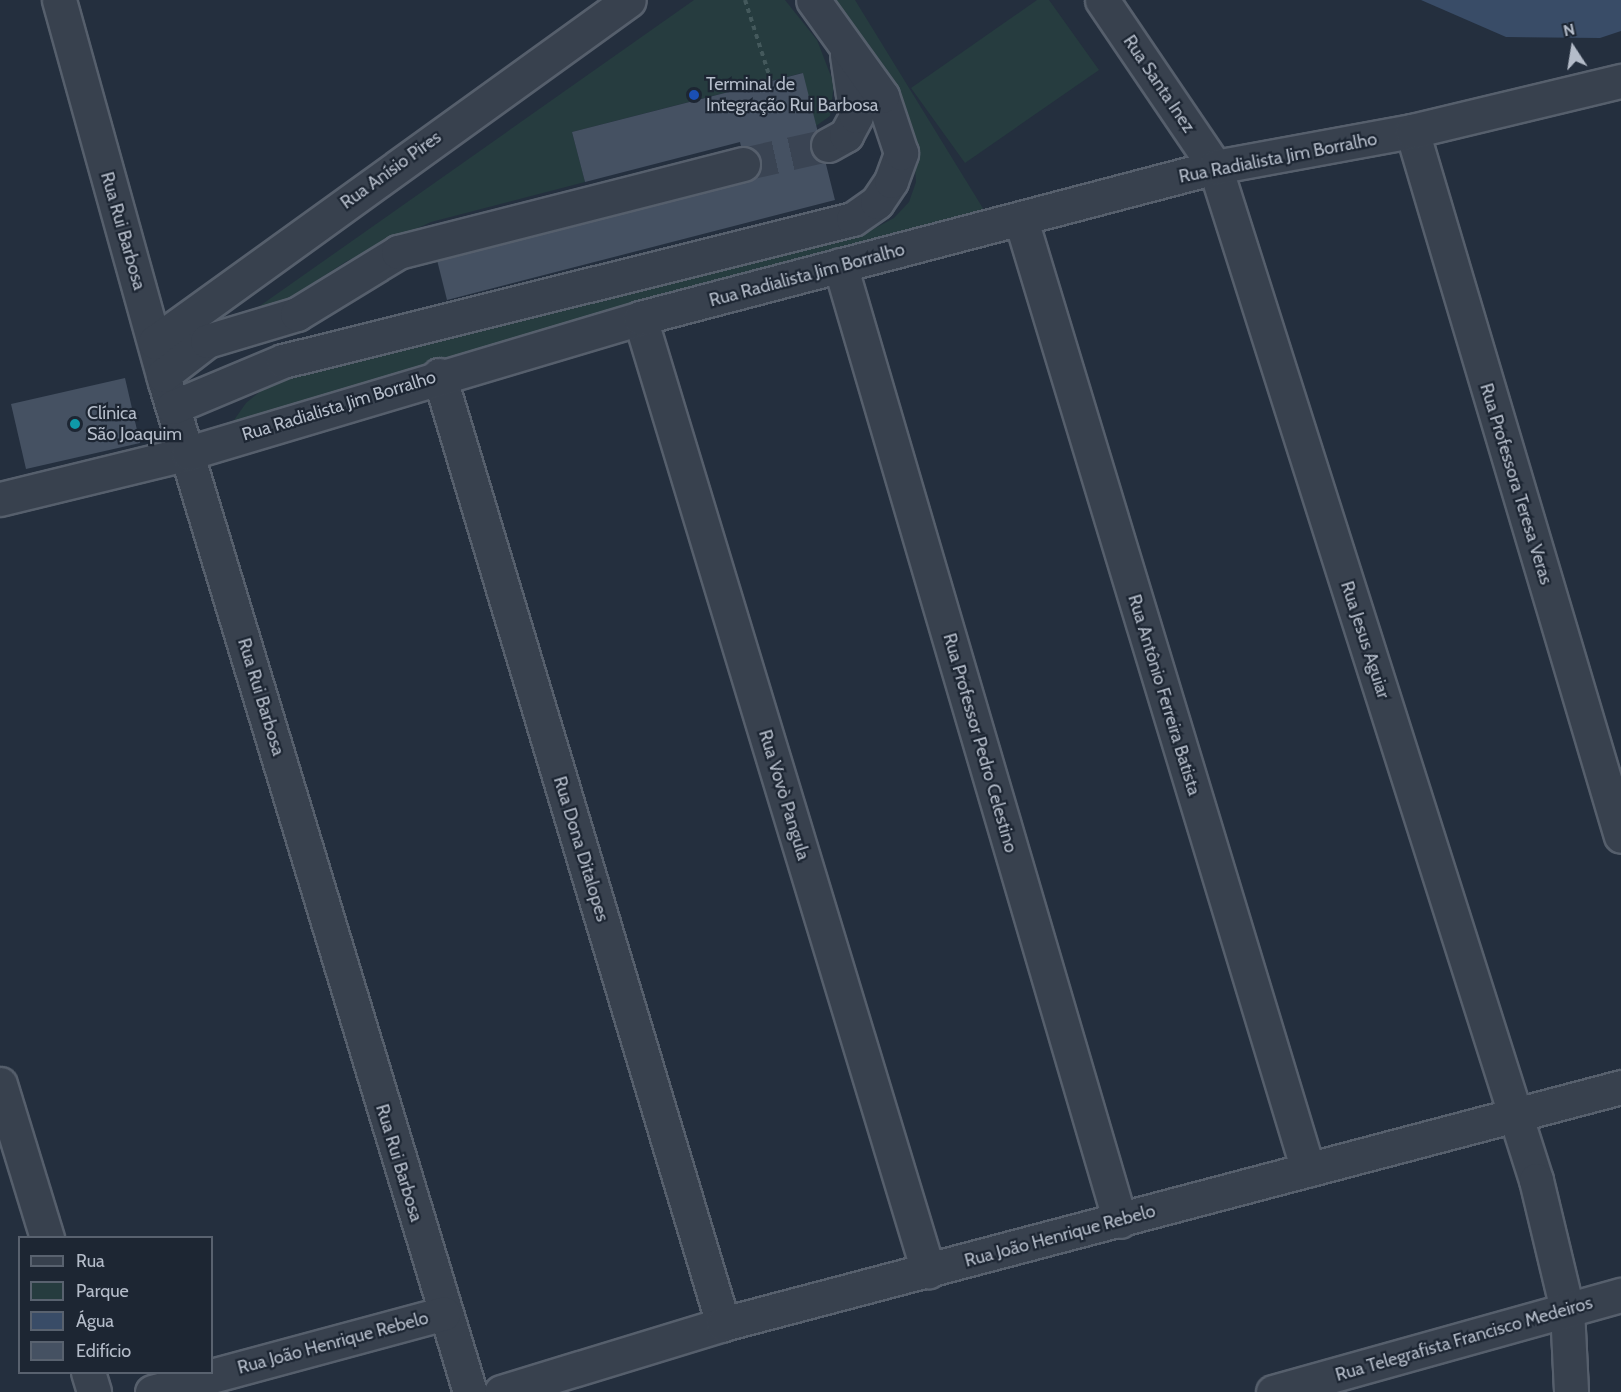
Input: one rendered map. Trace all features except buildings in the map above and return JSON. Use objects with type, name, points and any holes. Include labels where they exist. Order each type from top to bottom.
[{"type":"street","name":"Rua Anísio Pires","points":[[154,342],[603,10],[629,0]]},
{"type":"street","points":[[173,407],[283,361],[853,219],[882,195],[901,153],[882,96],[844,47],[813,0]]},
{"type":"street","name":"Rua Santa Inez","points":[[1102,0],[1215,167]]},
{"type":"street","name":"Rua Rui Barbosa","points":[[68,9],[163,375],[444,1313],[470,1392]]},
{"type":"street","points":[[828,145],[846,135],[856,116],[854,78],[844,47]]},
{"type":"street","name":"Rua Radialista Jim Borralho","points":[[0,499],[188,453],[439,375],[640,318],[1021,220],[1215,167],[1412,131],[1621,81]]},
{"type":"street","name":"Rua Professora Teresa Veras","points":[[1412,131],[1621,836]]},
{"type":"street","points":[[163,375],[207,341],[297,314],[398,252],[742,164]]},
{"type":"street","name":"Rua Jesus Aguiar","points":[[1215,167],[1515,1114],[1567,1309],[1571,1392]]},
{"type":"street","name":"Rua Antônio Ferreira Batista","points":[[1021,220],[1308,1170]]},
{"type":"street","name":"Rua Professor Pedro Celestino","points":[[840,265],[1120,1221]]},
{"type":"street","points":[[206,303],[207,341]]},
{"type":"street","name":"Rua Vovò Pangula","points":[[640,318],[928,1271]]},
{"type":"street","name":"Rua Dona Ditalopes","points":[[439,375],[723,1324]]},
{"type":"street","points":[[0,1084],[46,1236]]},
{"type":"street","name":"Rua João Henrique Rebelo","points":[[501,1392],[723,1324],[1621,1087]]},
{"type":"street","name":"Rua Telegrafista Francisco Medeiros","points":[[1273,1392],[1621,1295]]},
{"type":"street","name":"Rua João Henrique Rebelo","points":[[152,1392],[444,1313]]},
{"type":"street","points":[[89,1374],[94,1392]]},
{"type":"path","points":[[745,0],[771,81]]},
{"type":"green space","points":[[694,0],[785,0],[817,40],[834,84],[830,116],[816,126],[802,73],[572,132],[585,182],[431,222],[347,261],[274,308],[247,315]]},
{"type":"green space","points":[[823,0],[855,0],[992,223],[220,440],[246,403],[269,384],[446,335],[864,234],[894,218],[909,202],[916,182],[913,140]]},
{"type":"green space","points":[[1037,0],[1049,0],[1099,70],[965,163],[911,88]]},
{"type":"water","points":[[1421,0],[1621,0],[1621,31],[1600,38],[1506,37]]},
{"type":"tunnel","points":[[743,164],[828,145]]},
{"type":"place","name":"Terminal de Integração Rui Barbosa","points":[[694,95]]},
{"type":"place","name":"Clínica São Joaquim","points":[[75,424]]}]
